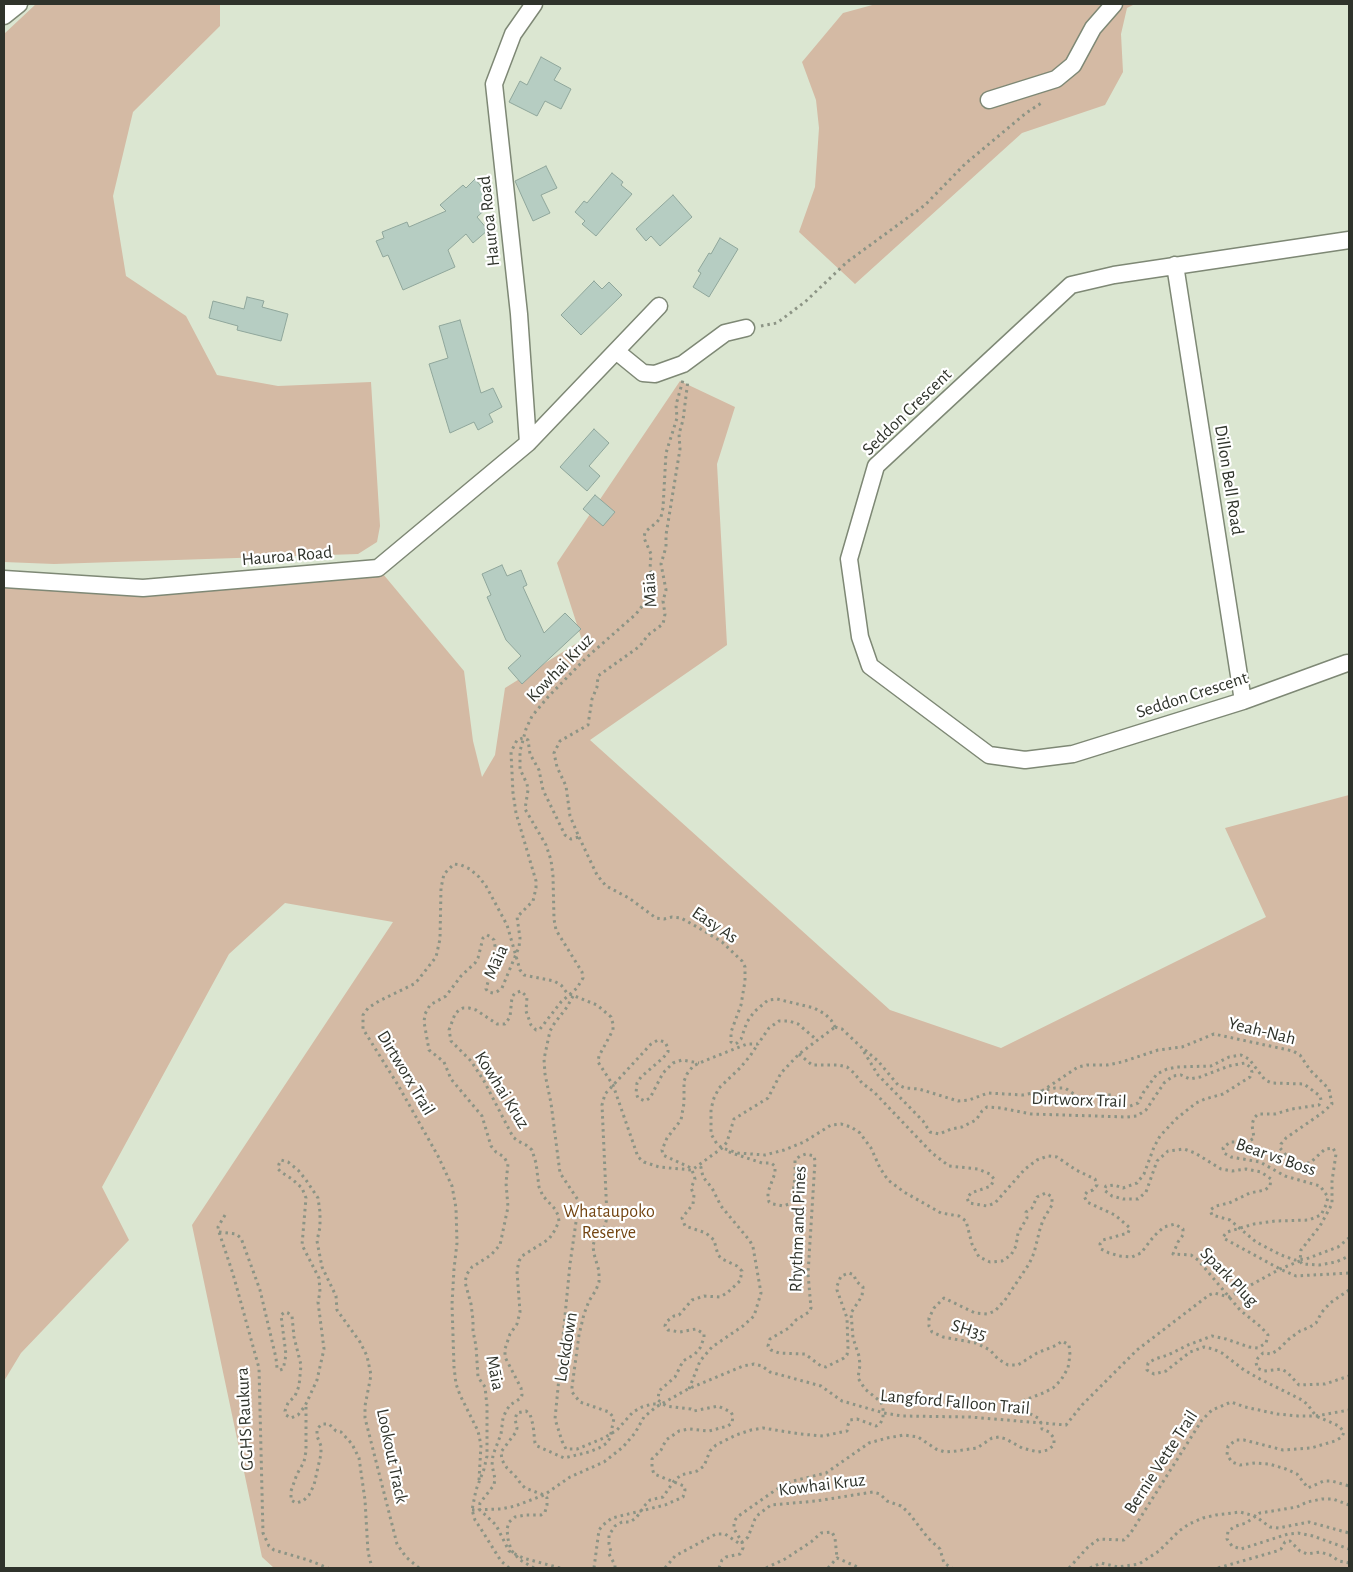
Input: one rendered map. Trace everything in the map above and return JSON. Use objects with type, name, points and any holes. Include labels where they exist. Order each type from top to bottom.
[{"type":"street","points":[[4,16],[19,4]]},
{"type":"street","name":"Hauroa Road","points":[[528,443],[519,314],[494,84],[513,34],[534,4]]},
{"type":"street","points":[[989,100],[1056,79],[1073,65],[1093,28],[1114,4]]},
{"type":"street","name":"Seddon Crescent","points":[[1347,663],[1243,701],[1073,754],[1025,760],[989,755],[870,666],[860,637],[849,559],[876,466],[1072,285],[1114,275],[1175,265],[1349,240]]},
{"type":"street","name":"Dillon Bell Road","points":[[1175,265],[1243,701]]},
{"type":"street","name":"Hauroa Road","points":[[4,579],[143,588],[378,568],[528,443],[659,306]]},
{"type":"street","points":[[616,351],[643,372],[654,374],[675,368],[689,360],[725,333],[746,328]]},
{"type":"path","points":[[746,328],[777,323],[806,301],[847,262],[925,205],[965,164],[1026,113],[1051,97]]},
{"type":"path","name":"Māia","points":[[579,837],[570,816],[566,786],[557,767],[554,753],[560,741],[588,725],[598,676],[640,646],[648,635],[663,624],[665,614],[663,601],[666,590],[661,564],[666,547],[666,535],[680,450],[679,434],[688,385],[689,360]]},
{"type":"path","name":"Kowhai Kruz","points":[[479,1510],[480,1504],[494,1485],[493,1455],[502,1434],[503,1418],[507,1408],[521,1398],[522,1395],[521,1388],[505,1357],[505,1349],[510,1334],[517,1324],[520,1312],[518,1261],[522,1256],[549,1239],[559,1221],[555,1209],[543,1196],[539,1188],[536,1163],[532,1150],[526,1144],[513,1137],[471,1060],[451,1041],[449,1030],[455,1014],[464,1008],[476,1010],[497,1024],[505,1024],[510,1017],[512,997],[514,993],[521,991],[527,997],[526,1011],[532,1025],[536,1030],[540,1029],[561,1002],[571,995],[583,978],[582,972],[556,930],[551,860],[546,846],[525,809],[528,790],[520,769],[520,751],[532,716],[586,658],[636,614],[646,600],[653,577],[650,569],[651,554],[644,538],[645,532],[661,517],[666,454],[677,418],[678,396],[689,360]]},
{"type":"path","points":[[523,738],[528,740],[530,754],[539,770],[543,790],[565,835],[572,839],[579,837]]},
{"type":"path","name":"Māia","points":[[472,1510],[487,1456],[487,1406],[485,1387],[478,1377],[472,1304],[465,1282],[467,1274],[472,1267],[491,1255],[500,1245],[508,1207],[506,1183],[508,1164],[504,1157],[491,1146],[482,1116],[451,1079],[444,1062],[429,1050],[424,1022],[425,1014],[430,1004],[446,996],[460,976],[475,963],[483,938],[487,935],[491,937],[494,940],[495,946],[494,961],[486,989],[488,992],[493,993],[502,988],[519,948],[518,917],[533,901],[536,888],[536,881],[516,813],[513,793],[511,752],[517,740],[523,738]]},
{"type":"path","name":"Easy As","points":[[579,837],[597,875],[606,886],[630,898],[656,918],[681,918],[722,942],[742,961],[745,967],[745,981],[740,1005],[731,1032],[731,1042],[734,1044],[741,1039],[747,1022],[754,1012],[768,1000],[777,999],[814,1008],[831,1020],[835,1027]]},
{"type":"path","name":"Dirtworx Trail","points":[[479,1483],[481,1445],[478,1431],[460,1395],[456,1384],[454,1367],[452,1304],[457,1243],[456,1208],[452,1186],[438,1156],[398,1085],[363,1029],[363,1015],[368,1008],[379,1000],[414,984],[436,957],[440,938],[441,888],[444,874],[454,864],[470,869],[486,886],[507,925],[515,956],[520,970],[524,974],[561,985],[571,995],[597,1006],[611,1016],[613,1030],[599,1056],[598,1062],[613,1085],[638,1157],[644,1162],[659,1167],[692,1170]]},
{"type":"path","name":"Langford Falloon Trail","points":[[571,995],[567,1007],[550,1031],[544,1059],[560,1173],[578,1200],[555,1419],[566,1449],[577,1449],[611,1434],[633,1412],[642,1407],[662,1404],[688,1389],[743,1366],[754,1364],[762,1366],[770,1372],[821,1386],[842,1401],[884,1413],[902,1416],[970,1417],[1066,1425],[1082,1405],[1137,1350],[1210,1295],[1229,1297],[1300,1260]]},
{"type":"path","points":[[722,1148],[711,1134],[711,1109],[714,1098],[719,1088],[750,1056],[769,1028],[779,1021],[790,1021],[798,1024],[817,1040]]},
{"type":"path","points":[[692,1170],[722,1148],[734,1119],[768,1098],[781,1073],[799,1054],[835,1027]]},
{"type":"path","name":"Dirtworx Trail","points":[[835,1027],[842,1029],[862,1047],[873,1068],[887,1086],[923,1121],[930,1132],[939,1134],[950,1129],[962,1127],[976,1120],[987,1107],[1031,1114],[1136,1116],[1146,1110],[1164,1083],[1173,1076],[1182,1075],[1190,1078],[1200,1078],[1229,1066],[1245,1063],[1252,1072],[1250,1077],[1223,1094],[1196,1103],[1176,1119],[1160,1136],[1144,1174],[1137,1183],[1124,1188],[1114,1185],[1106,1186],[1104,1190],[1112,1196],[1123,1199],[1138,1199],[1146,1192],[1157,1161],[1168,1151],[1184,1149],[1195,1153],[1221,1169],[1232,1171],[1246,1169],[1261,1172],[1270,1179],[1270,1186],[1264,1190],[1250,1193],[1210,1210],[1212,1215],[1230,1220],[1256,1242],[1281,1255],[1300,1260],[1338,1247],[1349,1238]]},
{"type":"path","name":"Yeah-Nah","points":[[1040,1092],[1078,1067],[1122,1062],[1158,1050],[1182,1047],[1214,1034],[1293,1051],[1300,1055],[1310,1070],[1328,1089],[1332,1104],[1286,1138],[1280,1148],[1297,1163],[1310,1163],[1325,1149],[1333,1148],[1336,1154],[1332,1181],[1332,1204],[1320,1226],[1301,1250],[1300,1260]]},
{"type":"path","name":"Lockdown","points":[[611,1434],[613,1416],[609,1412],[580,1402],[572,1392],[579,1335],[584,1314],[599,1282],[599,1271],[593,1246],[595,1238],[605,1226],[607,1217],[602,1105],[605,1094],[651,1044],[658,1040],[665,1042],[668,1052],[637,1083],[636,1092],[638,1098],[645,1101],[650,1098],[664,1073],[673,1063],[682,1060],[699,1063]]},
{"type":"path","points":[[594,1568],[599,1530],[603,1525],[612,1518],[666,1505],[683,1496],[686,1490],[684,1486],[654,1474],[652,1468],[652,1459],[661,1450],[666,1440],[679,1431],[689,1429],[709,1431],[728,1426],[732,1423],[733,1416],[731,1412],[718,1406],[694,1411],[691,1409],[674,1408],[662,1404],[658,1400],[658,1391],[674,1377],[683,1361],[700,1348],[704,1338],[704,1334],[696,1329],[680,1332],[668,1330],[665,1326],[666,1322],[679,1315],[692,1300],[704,1296],[720,1297],[727,1293],[740,1281],[742,1276],[740,1268],[726,1261],[718,1254],[716,1244],[710,1236],[683,1224],[682,1218],[694,1201],[692,1188],[695,1179],[689,1167],[664,1157],[662,1150],[667,1138],[681,1120],[684,1103],[684,1081],[693,1066],[747,1044],[758,1044]]},
{"type":"path","name":"Bear vs Boss","points":[[862,1047],[878,1061],[898,1085],[905,1088],[919,1089],[958,1101],[969,1100],[988,1093],[1023,1096],[1056,1088],[1065,1088],[1080,1098],[1112,1095],[1128,1108],[1138,1103],[1157,1074],[1167,1069],[1210,1066],[1229,1057],[1241,1055],[1249,1059],[1265,1080],[1272,1083],[1304,1084],[1320,1096],[1319,1105],[1275,1114],[1258,1114],[1254,1118],[1252,1125],[1254,1138],[1248,1142],[1230,1142],[1224,1148],[1224,1153],[1231,1158],[1260,1162],[1285,1176],[1320,1186],[1328,1197],[1326,1205],[1321,1215],[1309,1220],[1275,1221],[1240,1228]]},
{"type":"path","name":"Spark Plug","points":[[799,1054],[812,1065],[828,1064],[847,1067],[932,1152],[949,1166],[978,1169],[990,1174],[994,1179],[991,1186],[971,1193],[967,1198],[969,1203],[987,1206],[995,1203],[1025,1169],[1037,1160],[1048,1156],[1057,1157],[1076,1170],[1096,1179],[1097,1185],[1084,1196],[1087,1202],[1115,1215],[1130,1228],[1128,1233],[1103,1240],[1100,1244],[1102,1249],[1109,1253],[1132,1257],[1142,1253],[1164,1226],[1175,1224],[1183,1229],[1183,1235],[1173,1254],[1191,1255],[1198,1260],[1240,1310],[1268,1335],[1266,1343],[1258,1348],[1250,1347],[1212,1336],[1188,1345],[1168,1356],[1155,1359],[1148,1363],[1147,1370],[1154,1374],[1166,1371],[1190,1352],[1204,1347],[1222,1353],[1244,1370],[1302,1400],[1316,1416],[1339,1426],[1344,1432],[1342,1437],[1335,1441],[1298,1450],[1283,1450],[1244,1440],[1236,1440],[1228,1446],[1227,1455],[1232,1462],[1240,1465],[1254,1463],[1269,1464],[1286,1469],[1297,1474],[1308,1488],[1324,1481],[1332,1481],[1349,1486]]},
{"type":"path","name":"SH35","points":[[722,1148],[738,1153],[764,1154],[784,1150],[804,1142],[831,1124],[851,1127],[860,1133],[872,1148],[880,1168],[888,1180],[904,1192],[941,1213],[959,1216],[966,1221],[972,1244],[979,1257],[990,1262],[1002,1262],[1011,1255],[1016,1246],[1018,1233],[1027,1218],[1026,1212],[1032,1208],[1037,1198],[1046,1193],[1052,1197],[1052,1205],[1043,1220],[1034,1253],[1029,1264],[1000,1306],[987,1314],[975,1313],[944,1298],[934,1308],[929,1318],[929,1326],[932,1332],[943,1336],[976,1343],[990,1350],[998,1359],[1008,1365],[1018,1365],[1062,1341],[1069,1345],[1070,1356],[1068,1368],[1061,1380],[1053,1388],[1043,1394],[1020,1402],[1018,1407],[1038,1418],[1042,1429],[1050,1432],[1054,1438],[1054,1445],[1048,1450],[1038,1452],[1022,1448],[999,1436],[992,1438],[977,1448],[945,1452],[936,1449],[918,1437],[895,1436],[870,1443],[826,1473],[793,1481],[777,1489],[737,1517],[734,1522],[734,1529],[742,1542]]},
{"type":"path","name":"Rhythm and Pines","points":[[722,1148],[730,1153],[762,1163],[771,1163],[775,1166],[775,1173],[768,1192],[769,1202],[783,1206],[789,1204],[792,1200],[795,1160],[806,1154],[814,1156],[808,1274],[811,1308],[809,1312],[796,1320],[789,1328],[770,1339],[768,1346],[770,1350],[779,1353],[805,1354],[820,1366],[826,1367],[844,1358],[847,1355],[848,1348],[847,1318],[837,1286],[841,1276],[844,1274],[854,1275],[856,1281],[863,1287],[862,1296],[851,1313],[854,1346],[859,1356],[860,1365],[858,1378],[865,1388],[881,1402],[884,1413]]},
{"type":"path","name":"Lookout Track","points":[[306,1406],[317,1380],[324,1349],[318,1302],[320,1292],[319,1278],[302,1245],[306,1198],[302,1188],[278,1169],[281,1160],[288,1162],[298,1170],[318,1198],[320,1226],[317,1241],[322,1266],[336,1296],[337,1310],[360,1342],[367,1356],[371,1374],[365,1406],[365,1418],[397,1544],[406,1558],[419,1568]]},
{"type":"path","points":[[688,1389],[700,1361],[712,1348],[754,1316],[762,1293],[754,1247],[721,1206],[712,1188],[703,1176],[700,1164]]},
{"type":"path","points":[[225,1216],[218,1227],[219,1232],[236,1234],[241,1238],[260,1290],[277,1368],[280,1370],[283,1369],[286,1355],[281,1315],[288,1312],[292,1316],[294,1337],[301,1365],[299,1386],[295,1396],[288,1403],[285,1411],[286,1415],[292,1418],[298,1415],[306,1406]]},
{"type":"path","points":[[1240,1228],[1227,1232],[1223,1237],[1296,1276],[1349,1273]]},
{"type":"path","name":"GGHS Raukura","points":[[219,1232],[233,1274],[259,1368],[263,1533],[266,1541],[274,1550],[328,1568]]},
{"type":"path","points":[[1300,1260],[1302,1264],[1320,1265],[1336,1262],[1349,1256]]},
{"type":"path","points":[[1349,1290],[1330,1303],[1316,1323],[1294,1335],[1278,1350],[1271,1354],[1264,1353],[1256,1362],[1257,1368],[1264,1371],[1281,1368],[1299,1384],[1325,1384],[1349,1376]]},
{"type":"path","name":"Bernie Vette Trail","points":[[1068,1568],[1088,1547],[1100,1539],[1124,1540],[1130,1534],[1202,1420],[1212,1410],[1231,1402],[1245,1408],[1278,1414],[1316,1416],[1349,1410]]},
{"type":"path","points":[[509,1568],[501,1561],[475,1520],[472,1510],[501,1509],[515,1506],[544,1495],[570,1477],[604,1462],[623,1447],[635,1433],[644,1416],[662,1404]]},
{"type":"path","points":[[306,1406],[306,1451],[304,1462],[291,1491],[291,1500],[296,1503],[303,1501],[309,1495],[314,1485],[321,1454],[321,1446],[317,1436],[318,1428],[322,1424],[329,1424],[336,1431],[341,1432],[352,1444],[359,1458],[365,1500],[368,1552],[372,1568]]},
{"type":"path","points":[[534,1568],[520,1560],[511,1550],[508,1539],[507,1529],[509,1522],[515,1517],[526,1514],[542,1515],[547,1506],[547,1498],[525,1488],[502,1460],[501,1452],[516,1432],[515,1419],[517,1414],[526,1411],[530,1414],[534,1443],[537,1446],[564,1458],[599,1448],[607,1443],[611,1434]]},
{"type":"path","points":[[615,1568],[609,1554],[611,1552],[609,1535],[615,1526],[622,1522],[630,1522],[636,1518],[650,1500],[663,1497],[674,1481],[681,1475],[697,1471],[704,1466],[710,1451],[716,1445],[736,1435],[763,1428],[823,1436],[847,1431],[850,1420],[857,1420],[876,1426],[880,1424],[884,1413]]},
{"type":"path","name":"Kowhai Kruz","points":[[742,1542],[748,1537],[759,1514],[771,1505],[816,1501],[873,1492],[901,1506],[908,1512],[928,1538],[940,1549],[944,1563],[952,1568]]},
{"type":"path","points":[[1349,1505],[1333,1499],[1322,1499],[1306,1502],[1296,1507],[1260,1512],[1246,1523],[1228,1531],[1227,1539],[1232,1546],[1241,1549],[1288,1534],[1298,1533],[1313,1536],[1349,1549]]},
{"type":"path","points":[[479,1510],[496,1525],[509,1550],[523,1558],[560,1568]]},
{"type":"path","points":[[1090,1568],[1100,1563],[1118,1567],[1139,1564],[1160,1552],[1179,1531],[1189,1524],[1203,1518],[1240,1512],[1255,1516],[1270,1527],[1279,1528],[1309,1522],[1349,1534]]},
{"type":"path","points":[[766,1568],[785,1559],[821,1533],[832,1532],[835,1538],[837,1558],[828,1568]]},
{"type":"path","points":[[665,1568],[675,1556],[716,1534],[725,1534],[740,1544],[742,1542],[743,1548],[740,1554],[726,1557],[722,1560],[719,1568]]},
{"type":"path","points":[[1218,1568],[1277,1551],[1285,1542],[1290,1542],[1300,1551],[1308,1554],[1320,1552],[1330,1554],[1339,1561],[1349,1563]]},
{"type":"path","points":[[837,1558],[860,1568]]},
{"type":"green space","points":[[36,4],[220,4],[220,26],[133,112],[113,196],[126,276],[186,316],[217,375],[278,386],[371,382],[380,526],[377,542],[358,554],[54,564],[4,562],[4,34]]},
{"type":"green space","points":[[876,4],[1135,4],[1127,8],[1121,34],[1123,72],[1105,105],[1022,133],[855,284],[799,232],[815,187],[819,128],[816,100],[802,62],[843,13]]},
{"type":"green space","name":"Whataupoko Reserve","points":[[680,381],[735,407],[717,464],[727,645],[590,740],[890,1010],[1001,1048],[1266,917],[1225,828],[1349,795],[1349,1568],[274,1568],[262,1557],[192,1225],[393,922],[285,903],[229,954],[102,1187],[129,1240],[21,1353],[4,1381],[4,579],[143,588],[378,568],[464,671],[473,741],[482,777],[495,755],[505,688],[582,640],[557,563]]},
{"type":"building","points":[[541,57],[561,68],[554,80],[571,89],[561,109],[545,101],[537,116],[509,102],[520,81],[527,85]]},
{"type":"building","points":[[546,166],[557,188],[541,195],[550,213],[533,221],[515,181]]},
{"type":"building","points":[[612,173],[623,182],[621,185],[632,194],[596,236],[582,224],[585,221],[575,212],[584,201],[587,203]]},
{"type":"building","points":[[475,179],[489,196],[486,198],[491,204],[477,217],[488,230],[473,243],[466,234],[448,250],[455,267],[403,290],[388,255],[383,257],[376,241],[384,238],[382,232],[407,222],[409,227],[446,211],[440,205],[463,185],[466,188]]},
{"type":"building","points":[[673,195],[692,217],[660,246],[651,236],[646,241],[636,229]]},
{"type":"building","points":[[720,238],[738,249],[709,297],[693,287],[701,273],[698,271]]},
{"type":"building","points":[[594,281],[602,289],[609,282],[622,295],[581,335],[561,315]]},
{"type":"building","points":[[247,297],[264,301],[262,307],[288,314],[281,341],[237,330],[238,326],[209,318],[213,301],[244,309]]},
{"type":"building","points":[[460,320],[481,393],[493,388],[502,407],[489,414],[493,422],[478,430],[474,422],[450,433],[429,364],[448,358],[439,326]]},
{"type":"building","points":[[594,429],[609,443],[589,466],[600,476],[587,491],[560,467]]},
{"type":"building","points":[[595,495],[615,512],[603,526],[583,509]]},
{"type":"building","points":[[502,565],[507,576],[521,570],[527,585],[523,587],[544,633],[565,613],[581,629],[522,684],[508,668],[521,656],[506,640],[487,597],[491,595],[482,574]]}]
